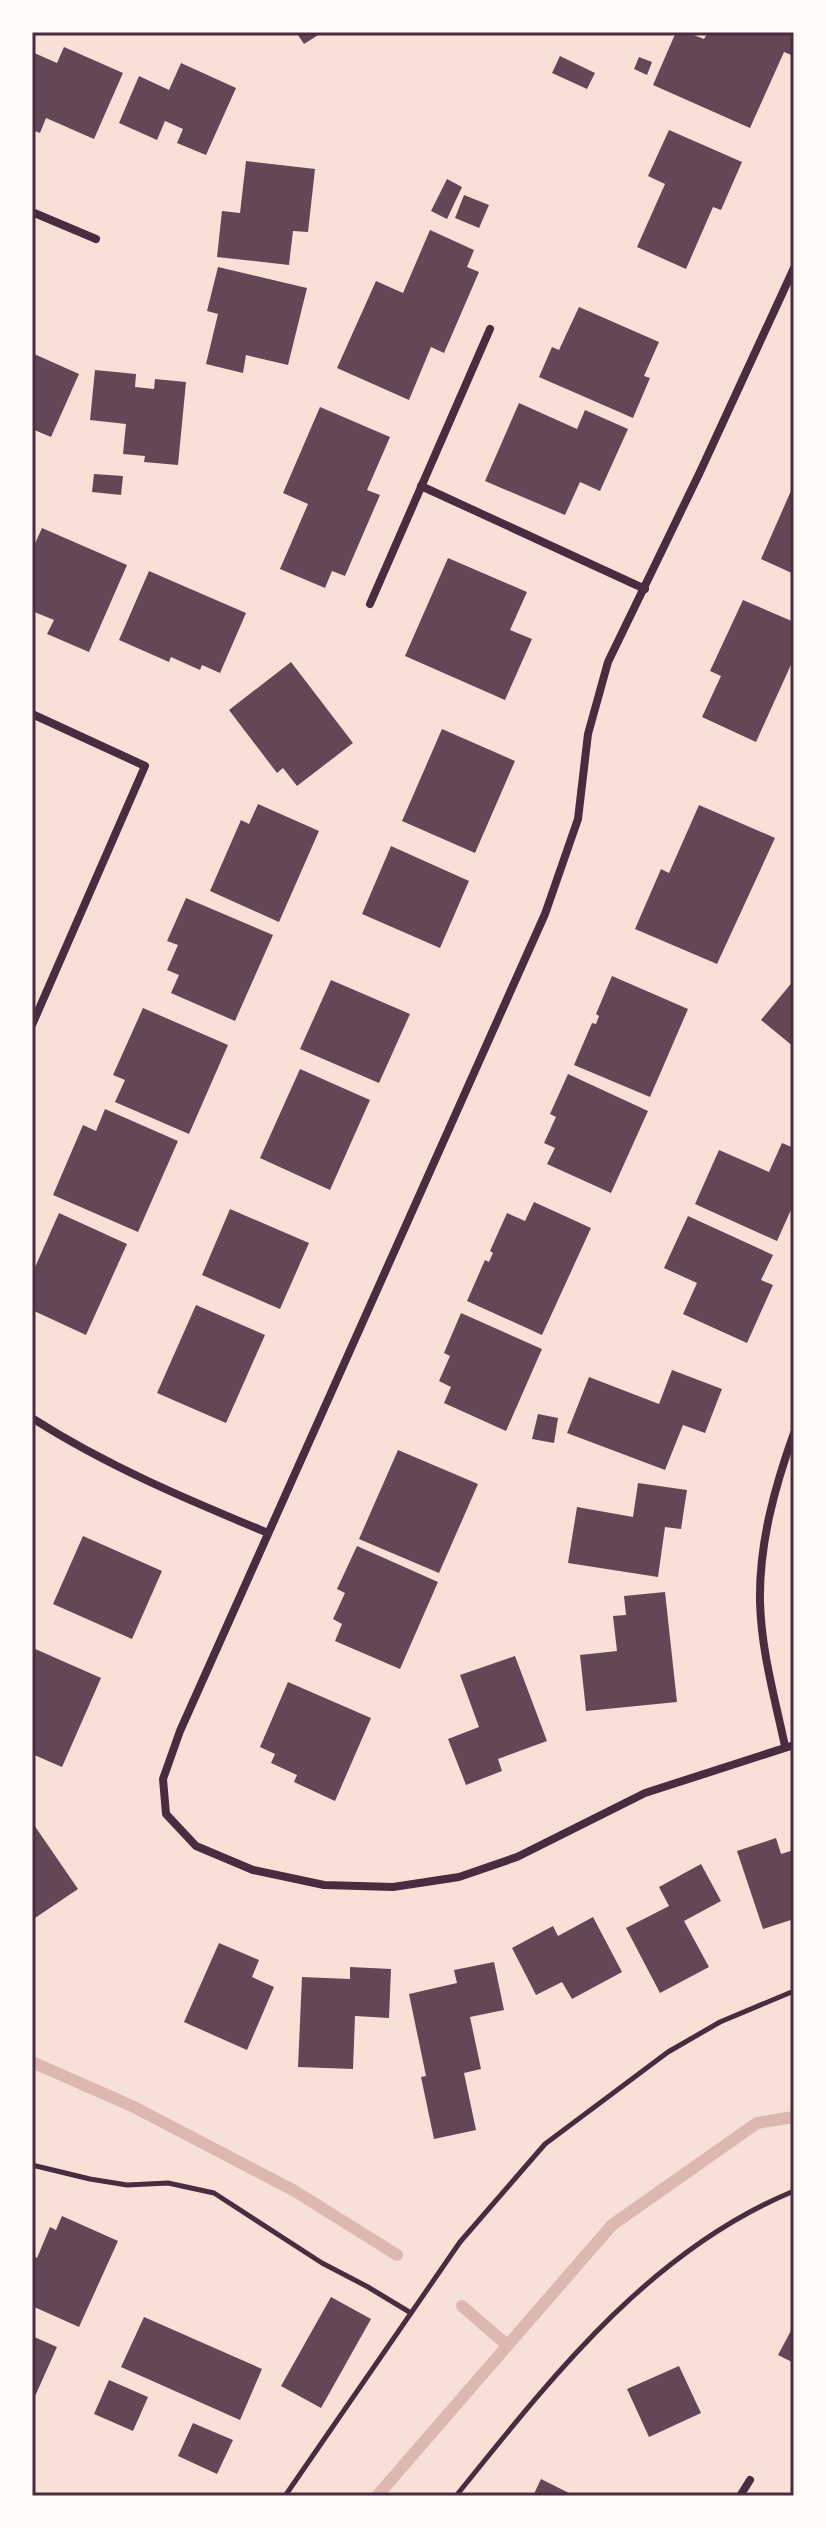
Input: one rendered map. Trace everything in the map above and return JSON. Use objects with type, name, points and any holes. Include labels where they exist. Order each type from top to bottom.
[{"type":"street","points":[[32,212],[96,239]]},
{"type":"street","points":[[794,268],[608,662],[588,734],[578,819],[545,914],[180,1731],[163,1779],[166,1814],[196,1846],[253,1870],[324,1885],[393,1887],[459,1877],[517,1857],[645,1793],[790,1746],[765,1647],[760,1601],[763,1549],[776,1481],[794,1433]]},
{"type":"street","points":[[370,604],[490,329]]},
{"type":"street","points":[[421,486],[645,589]]},
{"type":"street","points":[[32,714],[145,766],[32,1025]]},
{"type":"street","points":[[32,1418],[74,1445],[158,1487],[268,1533]]},
{"type":"street","points":[[740,2496],[750,2480]]},
{"type":"path","points":[[285,2496],[460,2242],[545,2144],[668,2052],[720,2022],[794,1991]]},
{"type":"path","points":[[32,2165],[127,2185],[168,2183],[214,2193],[322,2263],[411,2313]]},
{"type":"path","points":[[456,2496],[551,2382],[622,2306],[701,2240],[773,2199],[794,2191]]},
{"type":"building","points":[[296,32],[323,32],[304,44]]},
{"type":"building","points":[[676,32],[686,32],[704,39],[708,32],[794,32],[794,56],[784,52],[750,128],[653,85]]},
{"type":"building","points":[[64,47],[123,73],[94,139],[46,118],[40,133],[32,130],[32,52],[57,63]]},
{"type":"building","points":[[560,56],[595,73],[587,89],[552,73]]},
{"type":"building","points":[[639,57],[652,62],[647,75],[634,69]]},
{"type":"building","points":[[181,63],[236,88],[206,155],[177,143],[183,129],[165,121],[157,140],[119,123],[139,76],[169,90]]},
{"type":"building","points":[[669,130],[742,162],[721,210],[713,207],[686,269],[637,247],[665,184],[648,176]]},
{"type":"building","points":[[246,161],[315,169],[308,232],[293,231],[289,265],[217,257],[222,211],[240,213]]},
{"type":"building","points":[[447,179],[462,187],[447,219],[431,211]]},
{"type":"building","points":[[464,195],[489,205],[479,228],[455,218]]},
{"type":"building","points":[[430,230],[474,250],[467,267],[479,272],[444,353],[431,347],[409,400],[337,368],[376,281],[403,293]]},
{"type":"building","points":[[218,267],[307,288],[288,365],[246,355],[243,373],[206,364],[218,314],[207,311]]},
{"type":"building","points":[[579,307],[659,342],[644,376],[650,378],[633,418],[539,377],[552,347],[559,350]]},
{"type":"building","points":[[32,353],[79,374],[51,437],[32,429]]},
{"type":"building","points":[[95,370],[136,374],[135,387],[154,389],[155,379],[186,382],[178,465],[144,462],[145,456],[123,454],[126,424],[90,420]]},
{"type":"building","points":[[519,403],[577,429],[585,410],[628,429],[600,491],[580,482],[565,515],[485,481]]},
{"type":"building","points":[[320,407],[390,437],[367,490],[380,495],[345,576],[332,571],[325,588],[280,569],[308,504],[283,493]]},
{"type":"building","points":[[94,474],[123,476],[121,495],[92,492]]},
{"type":"building","points":[[794,484],[794,574],[761,559]]},
{"type":"building","points":[[42,528],[127,565],[89,652],[47,634],[54,620],[32,611],[32,550]]},
{"type":"building","points":[[448,558],[527,592],[510,630],[532,639],[505,700],[405,656]]},
{"type":"building","points":[[149,571],[246,613],[220,673],[202,665],[200,670],[171,657],[169,662],[119,640]]},
{"type":"building","points":[[743,600],[794,622],[794,658],[756,742],[702,717],[721,676],[710,671]]},
{"type":"building","points":[[291,662],[353,743],[297,786],[283,768],[277,773],[229,710]]},
{"type":"building","points":[[442,729],[515,761],[475,853],[402,821]]},
{"type":"building","points":[[258,804],[319,831],[279,922],[210,891],[241,820],[249,824]]},
{"type":"building","points":[[699,805],[775,838],[717,964],[635,929],[661,869],[669,873]]},
{"type":"building","points":[[391,846],[469,881],[440,948],[362,914]]},
{"type":"building","points":[[186,898],[273,935],[235,1021],[171,993],[179,975],[167,970],[178,945],[167,941]]},
{"type":"building","points":[[612,976],[688,1009],[650,1097],[574,1065],[592,1023],[596,1024],[599,1016],[596,1014]]},
{"type":"building","points":[[331,980],[410,1014],[379,1083],[300,1049]]},
{"type":"building","points":[[794,980],[794,1047],[761,1020]]},
{"type":"building","points":[[143,1008],[228,1045],[189,1134],[115,1102],[125,1080],[113,1075]]},
{"type":"building","points":[[300,1069],[370,1100],[330,1190],[260,1158]]},
{"type":"building","points":[[568,1074],[648,1111],[611,1193],[547,1164],[555,1148],[544,1143],[556,1117],[550,1114]]},
{"type":"building","points":[[105,1109],[178,1141],[138,1232],[53,1195],[83,1125],[96,1131]]},
{"type":"building","points":[[782,1143],[794,1148],[794,1203],[777,1241],[695,1204],[719,1150],[769,1172]]},
{"type":"building","points":[[534,1202],[591,1228],[542,1335],[467,1301],[485,1260],[489,1262],[493,1253],[490,1251],[507,1213],[525,1221]]},
{"type":"building","points":[[230,1209],[309,1243],[280,1309],[202,1275]]},
{"type":"building","points":[[59,1213],[127,1244],[86,1335],[32,1310],[32,1274]]},
{"type":"building","points":[[688,1216],[773,1255],[761,1280],[773,1285],[747,1343],[683,1314],[697,1283],[664,1268]]},
{"type":"building","points":[[196,1305],[265,1335],[226,1423],[157,1393]]},
{"type":"building","points":[[461,1313],[542,1349],[506,1431],[444,1403],[451,1387],[439,1381],[450,1356],[444,1353]]},
{"type":"building","points":[[672,1370],[722,1389],[705,1433],[683,1425],[665,1470],[567,1433],[589,1377],[659,1404]]},
{"type":"building","points":[[538,1414],[558,1418],[554,1443],[532,1439]]},
{"type":"building","points":[[398,1450],[478,1484],[439,1573],[359,1539]]},
{"type":"building","points":[[638,1483],[687,1490],[681,1529],[665,1527],[658,1577],[568,1563],[577,1507],[633,1517]]},
{"type":"building","points":[[83,1536],[162,1571],[132,1639],[53,1604]]},
{"type":"building","points":[[357,1546],[438,1582],[400,1669],[335,1641],[342,1624],[333,1619],[345,1593],[337,1589]]},
{"type":"building","points":[[665,1592],[677,1702],[586,1711],[580,1655],[617,1651],[613,1616],[626,1615],[624,1596]]},
{"type":"building","points":[[33,1648],[101,1678],[62,1767],[32,1754]]},
{"type":"building","points":[[515,1656],[547,1741],[498,1759],[502,1771],[466,1785],[448,1739],[479,1727],[460,1675]]},
{"type":"building","points":[[288,1682],[371,1718],[335,1801],[294,1782],[297,1775],[271,1763],[275,1754],[260,1747]]},
{"type":"building","points":[[32,1822],[78,1889],[32,1920]]},
{"type":"building","points":[[776,1838],[781,1854],[794,1850],[794,1919],[763,1929],[737,1851]]},
{"type":"building","points":[[701,1864],[721,1901],[684,1921],[709,1967],[660,1993],[626,1928],[669,1906],[659,1887]]},
{"type":"building","points":[[593,1917],[622,1972],[572,1999],[562,1982],[536,1995],[512,1948],[553,1926],[558,1936]]},
{"type":"building","points":[[219,1943],[259,1960],[252,1977],[274,1987],[247,2050],[184,2022]]},
{"type":"building","points":[[494,1962],[504,2010],[470,2017],[481,2069],[464,2073],[476,2130],[434,2139],[421,2077],[426,2076],[409,1994],[457,1983],[454,1970]]},
{"type":"building","points":[[350,1967],[391,1969],[389,2018],[355,2016],[353,2069],[298,2067],[302,1977],[350,1979]]},
{"type":"building","points":[[62,2216],[118,2241],[79,2327],[32,2306],[32,2261],[34,2256],[37,2258],[50,2227],[56,2230]]},
{"type":"building","points":[[331,2297],[371,2319],[321,2408],[281,2386]]},
{"type":"building","points":[[144,2317],[262,2369],[240,2420],[121,2367]]},
{"type":"building","points":[[794,2325],[794,2363],[778,2355]]},
{"type":"building","points":[[32,2336],[57,2347],[32,2403]]},
{"type":"building","points":[[679,2366],[701,2413],[649,2437],[627,2389]]},
{"type":"building","points":[[109,2380],[148,2397],[133,2431],[94,2414]]},
{"type":"building","points":[[193,2423],[233,2440],[217,2474],[178,2456]]},
{"type":"building","points":[[541,2479],[575,2496],[533,2496]]},
{"type":"waterway","points":[[32,2062],[132,2106],[293,2190],[397,2255]]},
{"type":"waterway","points":[[377,2496],[612,2225],[757,2123],[794,2117]]},
{"type":"waterway","points":[[462,2306],[507,2345]]}]
